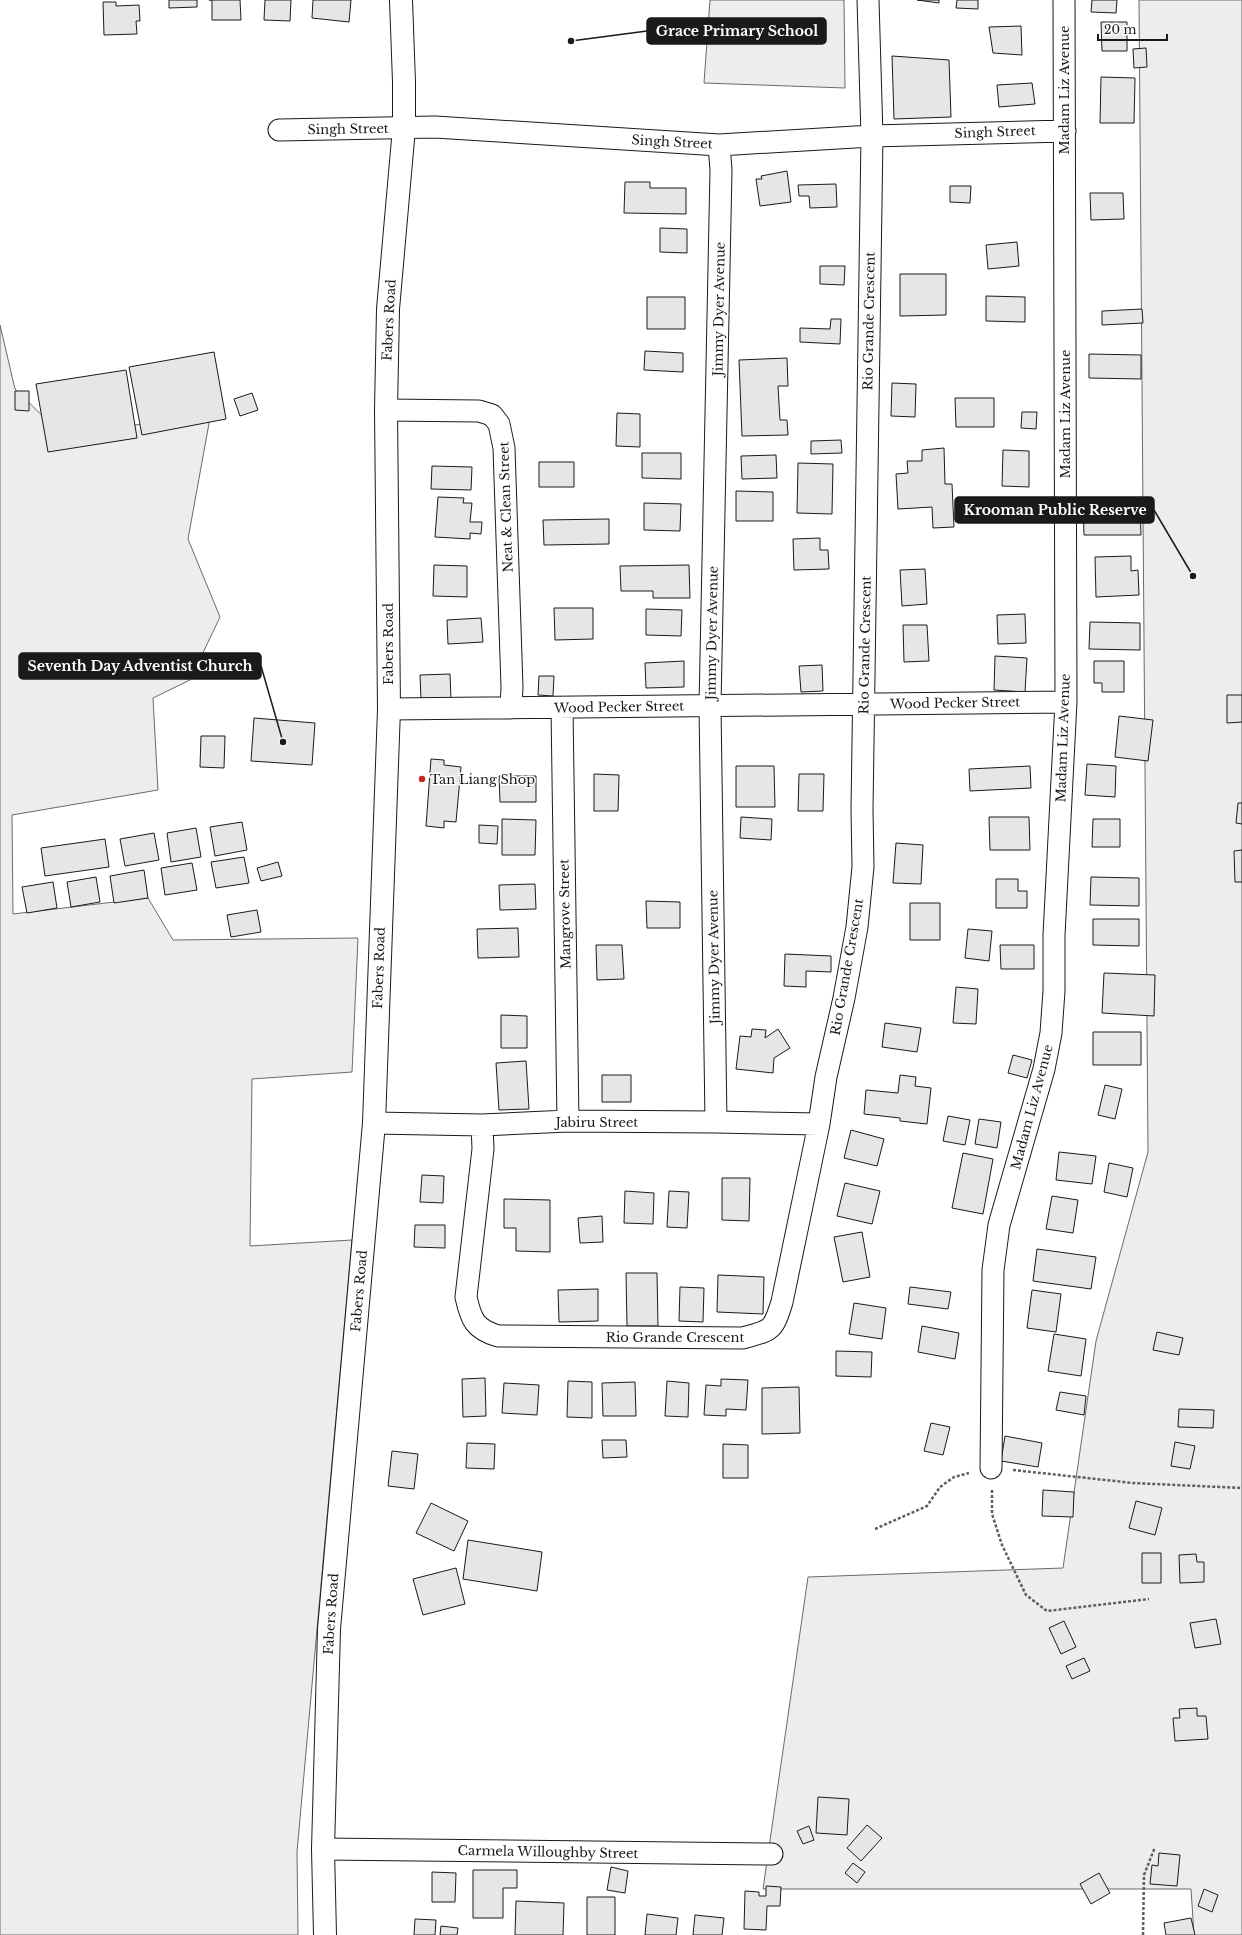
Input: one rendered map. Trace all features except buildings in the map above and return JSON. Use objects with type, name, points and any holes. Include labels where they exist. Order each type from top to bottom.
[{"type":"main road","name":"Fabers Road","points":[[325,1935],[323,1849],[329,1629],[374,1122],[389,709],[386,410],[388,309],[404,128],[401,0]]},
{"type":"street","name":"Rio Grande Crescent","points":[[482,1125],[483,1149],[466,1297],[469,1312],[476,1325],[487,1333],[498,1336],[743,1338],[769,1331],[776,1320],[782,1302],[819,1124],[826,1077],[844,998],[859,912],[863,866],[862,810],[872,136],[868,0]]},
{"type":"street","name":"Madam Liz Avenue","points":[[991,1468],[993,1270],[1000,1225],[1044,1069],[1051,1033],[1054,935],[1066,702],[1064,0]]},
{"type":"street","name":"Singh Street","points":[[279,130],[435,127],[719,145],[872,136],[1064,131]]},
{"type":"street","name":"Jimmy Dyer Avenue","points":[[716,1122],[710,706],[721,178],[719,145]]},
{"type":"street","name":"Neat & Clean Street","points":[[386,410],[479,411],[492,415],[499,424],[504,448],[512,687],[511,708]]},
{"type":"street","name":"Wood Pecker Street","points":[[389,709],[1066,702]]},
{"type":"street","name":"Mangrove Street","points":[[562,708],[568,1121]]},
{"type":"street","name":"Jabiru Street","points":[[374,1122],[482,1125],[568,1121],[819,1124]]},
{"type":"street","name":"Carmela Willoughby Street","points":[[323,1849],[772,1854]]},
{"type":"path","points":[[875,1529],[927,1506],[940,1487],[954,1477],[991,1468],[1133,1483],[1242,1488]]},
{"type":"path","points":[[991,1468],[992,1514],[1002,1545],[1026,1595],[1047,1611],[1149,1599]]},
{"type":"path","points":[[1143,1935],[1144,1875],[1155,1847]]},
{"type":"shaded area","points":[[710,0],[844,0],[845,88],[704,83]]},
{"type":"shaded area","points":[[1139,0],[1242,0],[1242,1935],[1194,1935],[1191,1889],[763,1889],[808,1577],[1063,1568],[1096,1341],[1148,1152]]},
{"type":"shaded area","points":[[0,325],[15,389],[59,432],[210,418],[188,539],[220,617],[190,680],[153,698],[158,790],[12,815],[13,914],[148,898],[173,940],[358,938],[352,1072],[252,1079],[250,1246],[352,1240],[297,1852],[298,1935],[0,1935]]},
{"type":"place","name":"Grace Primary School","points":[[571,41]]},
{"type":"place","name":"Krooman Public Reserve","points":[[1193,576]]},
{"type":"place","name":"Seventh Day Adventist Church","points":[[283,742]]},
{"type":"place","name":"Tan Liang Shop","points":[[422,779]]}]
